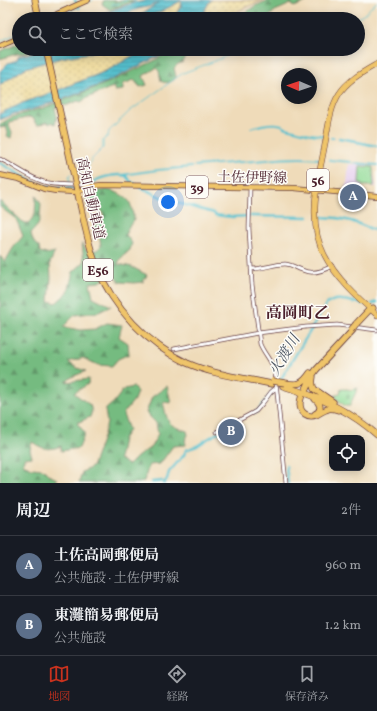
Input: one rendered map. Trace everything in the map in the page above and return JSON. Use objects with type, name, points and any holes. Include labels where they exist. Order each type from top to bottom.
[{"type":"highway","points":[[35,0],[38,12]]},
{"type":"highway","name":"高知自動車道","points":[[47,56],[88,241],[99,273],[109,292],[126,315],[158,346],[187,363],[214,372],[284,385],[313,394],[333,402],[358,417],[377,433]]},
{"type":"highway","name":"56","points":[[371,308],[332,266],[318,229],[317,207],[318,190],[333,114],[338,101],[344,90],[351,83],[377,66]]},
{"type":"highway","points":[[284,385],[297,384],[304,381],[371,308]]},
{"type":"highway","name":"高知自動車道","points":[[147,336],[173,354],[194,363],[214,370],[274,383]]},
{"type":"highway","points":[[317,367],[303,392],[300,402],[303,412],[312,416],[328,409],[332,409],[340,411],[368,426]]},
{"type":"highway","points":[[317,367],[312,386],[317,392],[333,402]]},
{"type":"highway","name":"高知自動車道","points":[[284,385],[332,404],[377,433]]},
{"type":"main road","points":[[62,12],[88,0]]},
{"type":"main road","points":[[0,46],[12,41]]},
{"type":"main road","name":"土佐伊野線","points":[[0,175],[19,179],[44,189],[56,191],[76,191],[101,185],[262,187],[318,190],[377,196]]},
{"type":"street","points":[[0,159],[45,182],[90,185]]},
{"type":"street","points":[[250,188],[249,228],[253,296],[258,333],[262,349],[273,366],[275,372],[274,383],[286,483]]},
{"type":"street","points":[[251,269],[262,269],[284,264],[306,272],[320,272],[332,266]]},
{"type":"street","points":[[174,349],[258,333],[312,327],[337,325],[377,330]]},
{"type":"street","points":[[217,432],[256,411],[271,392],[274,383],[279,378]]},
{"type":"shaded area","points":[[349,164],[373,166],[376,187],[362,186],[361,194],[346,192]]},
{"type":"green space","points":[[104,0],[136,0],[110,10],[102,4]]},
{"type":"green space","points":[[269,0],[309,0],[294,7],[291,4],[274,12],[246,12]]},
{"type":"green space","points":[[12,46],[12,55],[0,59],[0,51]]},
{"type":"green space","points":[[162,56],[186,56],[183,62],[174,68],[176,77],[174,80],[166,83],[161,81],[159,71],[156,68],[143,76],[147,85],[140,87],[134,80],[123,84],[123,90],[115,91],[113,87],[81,102],[78,101],[65,106],[63,104],[55,108],[57,117],[55,124],[52,122],[50,124],[47,122],[38,125],[35,123],[34,119],[30,117],[10,122],[9,125],[12,132],[11,138],[7,136],[8,133],[6,127],[0,128],[0,124],[12,117],[46,107],[107,83]]},
{"type":"green space","points":[[360,166],[373,167],[374,186],[362,186],[362,183],[359,183]]},
{"type":"green space","points":[[106,190],[118,193],[129,201],[134,220],[127,229],[126,235],[132,243],[130,250],[120,259],[118,264],[132,267],[147,275],[143,282],[120,282],[111,274],[100,282],[90,283],[93,297],[111,306],[99,312],[75,315],[63,327],[81,330],[95,329],[107,323],[122,325],[119,337],[128,343],[129,354],[118,359],[112,366],[98,365],[83,358],[68,362],[77,368],[86,371],[72,377],[66,382],[89,379],[88,384],[74,393],[90,405],[92,411],[90,417],[77,423],[85,433],[79,448],[61,451],[61,446],[46,448],[32,442],[30,450],[32,457],[24,458],[23,464],[32,468],[43,469],[49,475],[57,479],[53,483],[0,483],[0,256],[5,262],[13,248],[23,236],[16,219],[0,207],[0,201],[24,223],[29,223],[35,214],[36,196],[41,204],[38,225],[31,233],[35,243],[39,247],[40,252],[46,254],[55,252],[50,263],[51,278],[49,301],[56,303],[68,292],[73,272],[84,262],[82,243],[88,252],[97,250],[101,246],[99,234],[93,229],[104,217],[101,209],[88,207],[86,196],[90,192]]},
{"type":"green space","points":[[167,386],[171,403],[163,402],[167,418],[175,427],[187,431],[188,435],[185,440],[186,445],[173,446],[160,464],[149,465],[144,481],[140,483],[79,483],[82,472],[92,467],[102,440],[107,423],[105,410],[114,402],[124,389],[134,387],[137,392],[134,400],[123,414],[129,430],[123,439],[119,459],[129,465],[151,447],[158,434],[156,423],[146,413],[152,397]]},
{"type":"green space","points":[[358,388],[350,406],[345,406],[334,396],[340,393],[341,389],[350,390]]},
{"type":"sand","points":[[212,0],[264,0],[237,12],[204,12],[209,2]]},
{"type":"sand","points":[[181,1],[178,12],[160,12]]},
{"type":"sand","points":[[69,56],[132,56],[99,74],[25,102],[0,114],[0,85],[26,68]]},
{"type":"water","points":[[147,0],[212,0],[209,2],[204,12],[177,12],[181,7],[181,1],[160,12],[144,12],[159,2],[130,12],[110,12],[134,3]]},
{"type":"water","points":[[19,56],[71,56],[25,68],[0,85],[0,71],[8,63],[17,60]]},
{"type":"water","points":[[132,56],[159,56],[107,82],[69,97],[14,114],[0,120],[0,114],[3,112],[112,68]]},
{"type":"waterway","points":[[75,0],[79,8]]},
{"type":"waterway","points":[[89,2],[93,0]]},
{"type":"waterway","points":[[111,4],[117,4],[127,0]]},
{"type":"waterway","points":[[133,0],[137,3]]},
{"type":"waterway","points":[[365,14],[377,2]]},
{"type":"waterway","points":[[67,12],[78,7]]},
{"type":"waterway","points":[[0,41],[12,36]]},
{"type":"waterway","points":[[75,173],[86,169],[92,159],[103,148],[103,140],[108,136],[109,131],[130,111],[183,73],[225,56]]},
{"type":"waterway","points":[[251,128],[270,124],[282,125]]},
{"type":"waterway","points":[[283,127],[310,134]]},
{"type":"waterway","points":[[311,134],[325,136]]},
{"type":"waterway","points":[[339,138],[356,141]]},
{"type":"waterway","points":[[357,142],[377,146]]},
{"type":"waterway","points":[[195,166],[286,158],[319,159]]},
{"type":"waterway","points":[[330,160],[351,162]]},
{"type":"waterway","points":[[0,163],[33,182],[47,187],[86,187]]},
{"type":"waterway","points":[[355,163],[377,165]]},
{"type":"waterway","points":[[121,175],[192,167]]},
{"type":"waterway","points":[[68,183],[70,183],[69,177],[71,175]]},
{"type":"waterway","points":[[92,183],[104,177],[123,175],[135,184]]},
{"type":"waterway","points":[[140,187],[167,200],[214,213],[215,215],[232,217],[248,216]]},
{"type":"waterway","points":[[251,216],[308,217]]},
{"type":"waterway","points":[[322,217],[336,218]]},
{"type":"waterway","points":[[337,218],[351,221],[377,231]]},
{"type":"waterway","name":"火渡川","points":[[279,382],[326,305],[334,300],[363,304]]},
{"type":"waterway","name":"火渡川","points":[[372,304],[377,302]]},
{"type":"waterway","points":[[255,413],[260,409],[273,391]]},
{"type":"waterway","points":[[191,448],[197,446],[219,432]]},
{"type":"waterway","points":[[164,483],[169,472],[184,455],[186,450],[189,449]]},
{"type":"waterway","name":"火渡川","points":[[286,466],[288,483]]},
{"type":"waterway","points":[[152,482],[162,481]]},
{"type":"place","name":"土佐高岡郵便局","points":[[353,197]]},
{"type":"place","name":"東灘簡易郵便局","points":[[231,432]]},
{"type":"district","name":"高岡町乙","points":[[298,312]]}]
